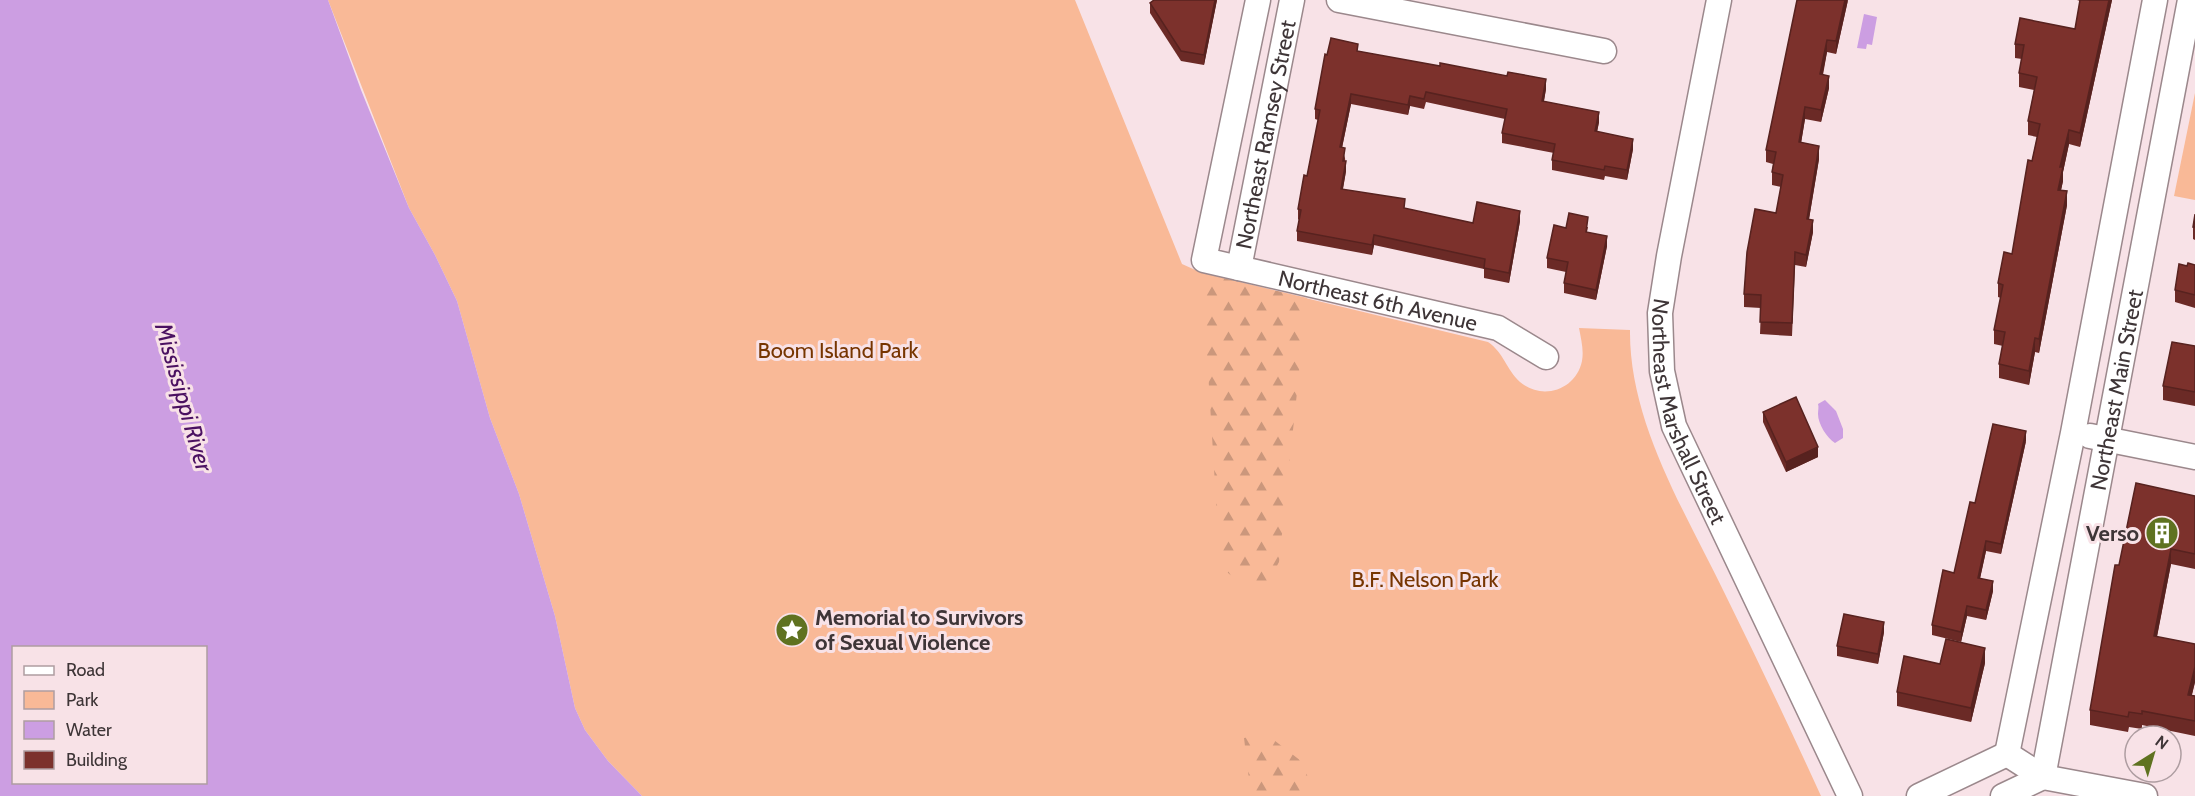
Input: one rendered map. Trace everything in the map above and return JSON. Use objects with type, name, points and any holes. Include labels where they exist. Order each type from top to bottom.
[{"type":"street","name":"Northeast Ramsey Street","points":[[1204,260],[1258,0]]},
{"type":"street","name":"Northeast Ramsey Street","points":[[1239,268],[1292,0]]},
{"type":"street","points":[[1339,0],[1604,51]]},
{"type":"street","name":"Northeast Marshall Street","points":[[1719,0],[1660,313],[1662,371],[1674,426],[1850,796]]},
{"type":"street","name":"Northeast Main Street","points":[[2007,754],[2073,433],[2155,0]]},
{"type":"street","name":"Northeast Main Street","points":[[2043,777],[2190,0]]},
{"type":"street","name":"Northeast 6th Avenue","points":[[1204,260],[1498,328],[1546,357]]},
{"type":"street","points":[[2073,433],[2195,457]]},
{"type":"street","points":[[1919,796],[2007,754],[2043,777],[2145,796]]},
{"type":"street","points":[[2002,796],[2043,777]]},
{"type":"green space","name":"Boom Island Park","points":[[328,0],[1075,0],[1182,264],[1202,273],[1488,342],[1498,351],[1520,382],[1538,391],[1557,390],[1573,379],[1579,371],[1583,353],[1579,328],[1630,330],[1632,365],[1649,433],[1678,499],[1762,669],[1821,796],[642,796],[608,761],[585,730],[575,708],[555,616],[519,494],[490,418],[457,301],[409,208]]},
{"type":"green space","points":[[2195,93],[2195,200],[2174,196]]},
{"type":"green space","points":[[1202,273],[1307,298],[1279,562],[1270,579],[1257,586],[1243,583],[1220,566]]},
{"type":"green space","points":[[1265,733],[1301,761],[1316,796],[1251,796],[1244,738]]},
{"type":"water","name":"Mississippi River","points":[[0,0],[328,0],[361,90],[409,208],[457,301],[490,418],[519,494],[555,616],[575,708],[585,730],[608,761],[642,796],[0,796]]},
{"type":"water","points":[[1864,14],[1877,17],[1872,45],[1867,44],[1866,49],[1857,48]]},
{"type":"water","points":[[1825,400],[1836,411],[1843,429],[1843,438],[1835,443],[1823,430],[1818,418],[1818,404]]},
{"type":"building","points":[[1154,0],[1215,0],[1204,55],[1181,51],[1150,3]]},
{"type":"building","points":[[1797,0],[1845,0],[1836,41],[1827,40],[1820,74],[1829,76],[1821,110],[1805,107],[1799,142],[1819,146],[1807,219],[1813,220],[1806,255],[1795,252],[1792,323],[1760,322],[1761,295],[1744,294],[1747,252],[1755,209],[1776,213],[1783,175],[1772,172],[1776,152],[1766,150]]},
{"type":"building","points":[[2080,0],[2109,0],[2080,133],[2069,130],[2060,167],[2063,167],[2058,190],[2067,191],[2039,339],[2035,338],[2029,371],[1999,364],[2005,332],[1994,330],[2003,285],[1998,283],[2004,252],[2012,254],[2028,160],[2032,161],[2040,124],[2028,121],[2037,77],[2019,73],[2024,45],[2015,44],[2020,18],[2075,29]]},
{"type":"building","points":[[1331,38],[1358,44],[1357,51],[1440,66],[1440,63],[1507,76],[1508,72],[1546,79],[1542,101],[1599,112],[1595,131],[1633,139],[1627,170],[1605,166],[1604,170],[1552,160],[1555,144],[1502,133],[1507,109],[1426,92],[1424,99],[1410,96],[1408,105],[1351,94],[1340,147],[1345,148],[1343,161],[1346,161],[1341,189],[1405,199],[1404,208],[1473,223],[1477,202],[1520,211],[1509,273],[1484,268],[1485,259],[1374,235],[1372,245],[1297,231],[1304,175],[1307,176],[1320,110],[1315,109],[1325,54],[1327,55]]},
{"type":"building","points":[[1569,213],[1588,217],[1586,232],[1607,236],[1596,290],[1564,283],[1568,262],[1547,258],[1554,225],[1566,228]]},
{"type":"building","points":[[2188,263],[2195,265],[2195,295],[2175,290],[2179,264],[2187,266]]},
{"type":"building","points":[[2172,342],[2195,346],[2195,392],[2163,386]]},
{"type":"building","points":[[1796,397],[1818,447],[1786,462],[1763,412]]},
{"type":"building","points":[[1993,424],[2026,431],[2001,544],[1986,541],[1978,578],[1993,581],[1986,610],[1967,606],[1961,632],[1932,625],[1943,570],[1954,573],[1970,502],[1975,503]]},
{"type":"building","points":[[2136,483],[2195,496],[2195,554],[2171,549],[2154,636],[2195,644],[2195,667],[2188,695],[2195,696],[2195,721],[2142,711],[2142,714],[2129,712],[2128,717],[2090,710],[2115,565],[2119,565]]},
{"type":"building","points":[[1844,614],[1884,622],[1878,654],[1837,646]]},
{"type":"building","points":[[1946,639],[1985,648],[1971,708],[1897,692],[1904,656],[1940,664]]},
{"type":"place","name":"Verso","points":[[2162,533]]},
{"type":"place","name":"Memorial to Survivors of Sexual Violence","points":[[792,630]]},
{"type":"park label","name":"B.F. Nelson Park","points":[[1425,579]]}]
